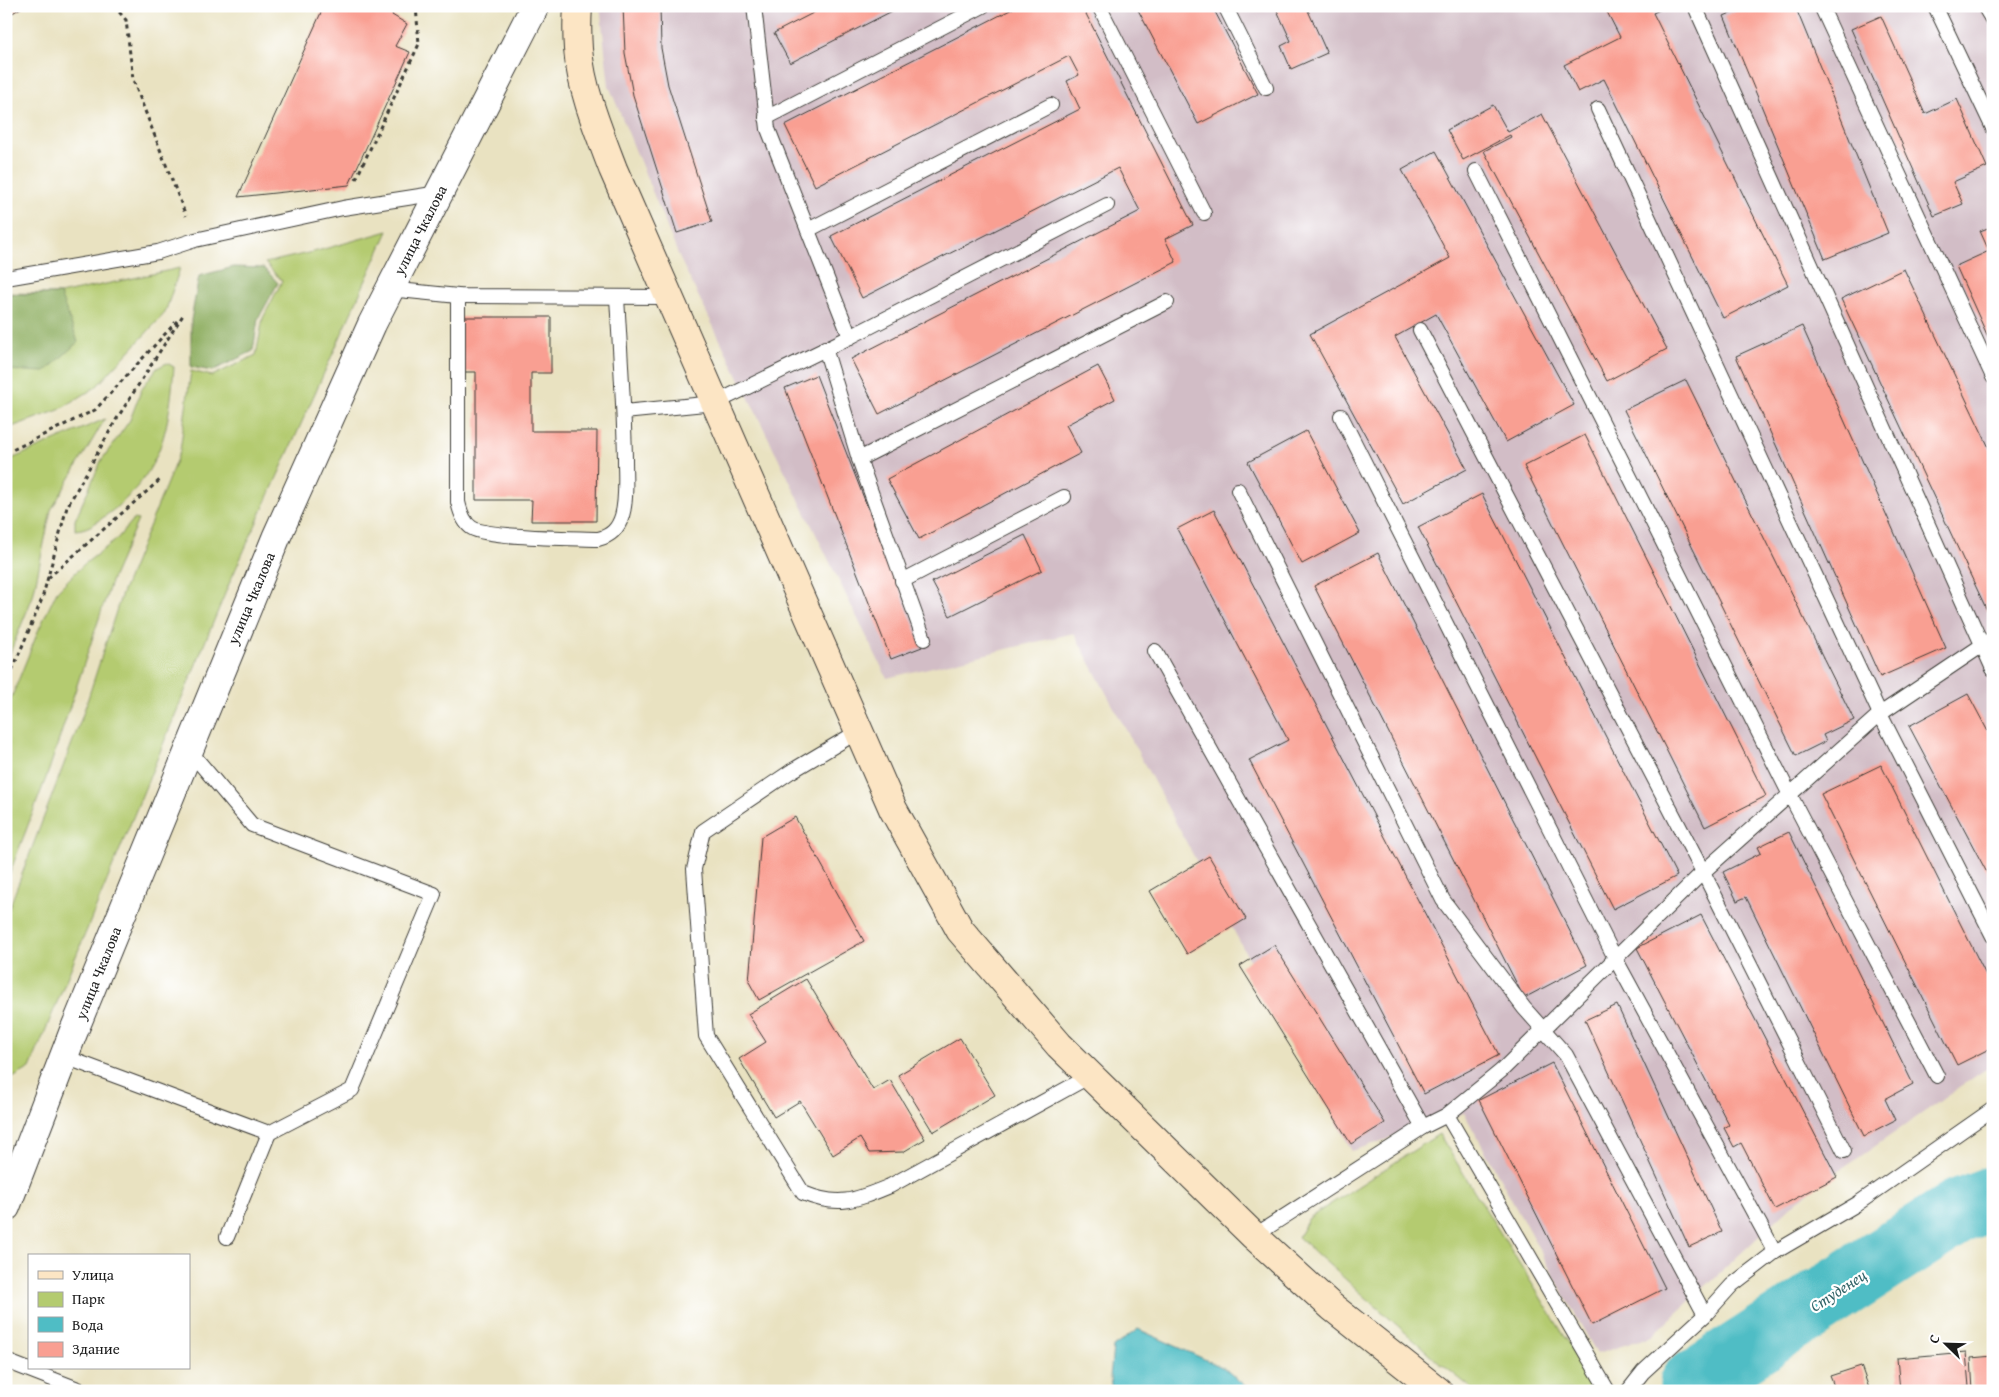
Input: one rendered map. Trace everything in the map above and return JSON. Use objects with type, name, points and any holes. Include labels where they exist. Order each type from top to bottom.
[{"type":"main road","points":[[578,6],[578,51],[595,121],[613,169],[893,809],[960,930],[1059,1045],[1254,1236],[1332,1307],[1438,1391]]},
{"type":"street","name":"улица Чкалова","points":[[6,1208],[188,749],[276,538],[389,289],[535,6]]},
{"type":"lane","points":[[754,6],[768,129],[850,337]]},
{"type":"lane","points":[[766,118],[983,6]]},
{"type":"lane","points":[[1099,6],[1204,213]]},
{"type":"lane","points":[[1225,6],[1266,88]]},
{"type":"lane","points":[[1821,6],[1993,377]]},
{"type":"lane","points":[[1935,6],[1993,128]]},
{"type":"lane","points":[[1984,6],[1993,21]]},
{"type":"lane","points":[[1697,11],[1987,641],[1993,669]]},
{"type":"lane","points":[[808,230],[1051,105]]},
{"type":"lane","points":[[1598,109],[1880,714],[1993,936]]},
{"type":"lane","points":[[1476,171],[1790,795],[1937,1076]]},
{"type":"lane","points":[[6,278],[158,252],[195,240],[343,208],[439,193]]},
{"type":"lane","points":[[624,412],[715,403],[850,337],[1107,205]]},
{"type":"lane","points":[[389,289],[458,296],[669,297]]},
{"type":"lane","points":[[458,296],[458,502],[460,512],[472,528],[506,534],[598,539],[612,533],[622,516],[624,505],[624,412],[617,297]]},
{"type":"lane","points":[[859,459],[1167,302]]},
{"type":"lane","points":[[1420,330],[1703,872],[1844,1151]]},
{"type":"lane","points":[[825,348],[859,459],[924,639]]},
{"type":"lane","points":[[1341,416],[1615,958],[1775,1252]]},
{"type":"lane","points":[[1238,490],[1443,900],[1542,1028],[1566,1055],[1705,1315]]},
{"type":"lane","points":[[902,581],[1064,497]]},
{"type":"lane","points":[[1254,1236],[1423,1127],[1446,1115],[1501,1070],[1703,872],[1880,714],[1987,641]]},
{"type":"lane","points":[[1155,651],[1423,1127]]},
{"type":"lane","points":[[859,731],[790,772],[704,831],[694,869],[706,1036],[803,1193],[820,1200],[837,1203],[857,1200],[890,1186],[1090,1076]]},
{"type":"lane","points":[[188,749],[252,825],[434,894],[352,1090],[269,1133],[227,1237]]},
{"type":"lane","points":[[65,1057],[269,1133]]},
{"type":"lane","points":[[1628,1391],[1643,1372],[1705,1315],[1732,1285],[1775,1252],[1857,1204],[1993,1109]]},
{"type":"lane","points":[[1446,1115],[1608,1391]]},
{"type":"lane","points":[[6,1361],[28,1370]]},
{"type":"lane","points":[[29,1370],[82,1391]]},
{"type":"path","points":[[114,6],[126,20],[133,80],[195,240]]},
{"type":"path","points":[[343,208],[419,44],[416,6]]},
{"type":"path","points":[[6,453],[95,410],[182,315],[116,420],[67,507],[42,600],[6,685]]},
{"type":"path","points":[[48,578],[161,479]]},
{"type":"shaded area","points":[[600,6],[1993,6],[1993,1064],[1798,1200],[1652,1336],[1597,1354],[1464,1113],[1352,1151],[1074,633],[887,678],[680,259],[609,86]]},
{"type":"green space","points":[[388,231],[229,584],[30,1068],[9,1080],[6,1088],[6,916],[82,717],[121,596],[180,451],[191,371],[212,376],[256,355],[263,318],[282,281],[265,263]]},
{"type":"green space","points":[[234,267],[264,268],[278,283],[258,319],[253,351],[212,371],[191,367],[191,320],[199,276]]},
{"type":"green space","points":[[180,268],[165,313],[96,387],[59,410],[6,429],[6,293],[60,294]]},
{"type":"green space","points":[[6,294],[60,294],[78,342],[45,372],[6,370]]},
{"type":"green space","points":[[167,363],[174,367],[172,389],[166,429],[153,464],[129,496],[112,511],[90,526],[75,530],[75,520],[101,461],[130,420],[142,388],[157,368]]},
{"type":"green space","points":[[105,419],[51,510],[33,596],[6,663],[6,466],[9,460]]},
{"type":"green space","points":[[134,519],[138,520],[112,579],[49,770],[6,883],[6,711],[39,629],[57,591],[83,565],[116,540]]},
{"type":"green space","points":[[1439,1134],[1580,1361],[1591,1383],[1592,1391],[1475,1391],[1434,1358],[1298,1237],[1309,1218]]},
{"type":"water","points":[[1138,1329],[1224,1368],[1251,1391],[1112,1391],[1110,1378],[1113,1347]]},
{"type":"building","points":[[6,6],[24,6],[6,17]]},
{"type":"building","points":[[324,6],[396,6],[392,15],[407,24],[395,46],[410,52],[349,185],[238,197]]},
{"type":"building","points":[[623,6],[660,6],[661,48],[668,85],[712,222],[677,233],[633,95],[625,53]]},
{"type":"building","points":[[812,6],[902,6],[790,63],[774,33],[815,12]]},
{"type":"building","points":[[1018,6],[1082,6],[1193,225],[1165,239],[1176,262],[879,414],[851,359],[1140,211],[1118,168],[862,298],[831,236],[1080,109],[1067,81],[1079,75],[1069,56],[815,186],[785,125]]},
{"type":"building","points":[[1136,6],[1212,6],[1258,94],[1198,124]]},
{"type":"building","points":[[1275,6],[1306,6],[1327,53],[1291,69],[1281,46],[1291,41]]},
{"type":"building","points":[[1604,6],[1668,6],[1653,13],[1788,285],[1723,318],[1604,79],[1578,92],[1564,65],[1620,37]]},
{"type":"building","points":[[1747,6],[1795,6],[1888,233],[1825,259],[1724,16]]},
{"type":"building","points":[[1881,16],[1925,114],[1957,99],[1987,167],[1953,182],[1963,204],[1934,216],[1851,29]]},
{"type":"building","points":[[1493,105],[1508,132],[1542,114],[1667,349],[1607,381],[1484,151],[1511,137],[1510,135],[1463,160],[1447,130]]},
{"type":"building","points":[[1436,151],[1574,405],[1506,442],[1436,314],[1395,337],[1467,469],[1403,504],[1310,334],[1450,258],[1402,170]]},
{"type":"building","points":[[1993,226],[1993,348],[1956,266],[1989,251],[1980,231]]},
{"type":"building","points":[[1904,269],[1993,456],[1991,619],[1841,299]]},
{"type":"building","points":[[458,317],[551,317],[551,373],[531,373],[531,431],[597,431],[596,521],[531,521],[532,500],[476,500],[476,372],[459,372]]},
{"type":"building","points":[[1802,326],[1946,648],[1880,677],[1736,356]]},
{"type":"building","points":[[1098,366],[1115,399],[1066,425],[1081,453],[919,539],[887,479]]},
{"type":"building","points":[[816,375],[922,647],[891,659],[785,388]]},
{"type":"building","points":[[1686,380],[1854,720],[1823,735],[1826,741],[1796,756],[1624,410]]},
{"type":"building","points":[[1306,431],[1360,533],[1302,564],[1248,462]]},
{"type":"building","points":[[1585,435],[1766,796],[1705,827],[1524,466]]},
{"type":"building","points":[[1482,494],[1677,876],[1613,909],[1418,527]]},
{"type":"building","points":[[1214,510],[1499,1055],[1424,1094],[1249,760],[1288,740],[1177,529]]},
{"type":"building","points":[[1025,535],[1042,570],[950,616],[932,582]]},
{"type":"building","points":[[1378,553],[1587,965],[1524,998],[1314,586]]},
{"type":"building","points":[[1968,694],[1993,741],[1993,884],[1909,726]]},
{"type":"building","points":[[1881,765],[1993,989],[1993,1047],[1957,1065],[1821,794]]},
{"type":"building","points":[[795,817],[864,941],[759,1000],[749,982],[761,837]]},
{"type":"building","points":[[1789,832],[1913,1084],[1885,1099],[1895,1120],[1864,1136],[1746,897],[1737,901],[1723,872],[1761,853],[1758,847]]},
{"type":"building","points":[[1209,856],[1246,919],[1187,954],[1150,891]]},
{"type":"building","points":[[1701,915],[1837,1177],[1775,1209],[1741,1143],[1734,1147],[1724,1128],[1729,1125],[1637,948]]},
{"type":"building","points":[[1274,945],[1385,1123],[1351,1144],[1240,966]]},
{"type":"building","points":[[806,979],[873,1090],[890,1080],[925,1139],[903,1152],[869,1153],[860,1138],[833,1155],[800,1101],[774,1117],[739,1059],[766,1042],[748,1014]]},
{"type":"building","points":[[1617,1005],[1722,1232],[1689,1247],[1585,1020]]},
{"type":"building","points":[[960,1038],[995,1095],[933,1132],[898,1075]]},
{"type":"building","points":[[1552,1063],[1665,1288],[1592,1325],[1479,1100]]},
{"type":"building","points":[[1966,1352],[1969,1387],[1900,1391],[1897,1358]]},
{"type":"building","points":[[1993,1356],[1993,1391],[1973,1391],[1971,1358]]},
{"type":"building","points":[[1861,1366],[1870,1391],[1836,1391],[1830,1376]]},
{"type":"waterway","name":"Студенец","points":[[1692,1391],[1692,1384],[1959,1211],[1993,1198]]}]
